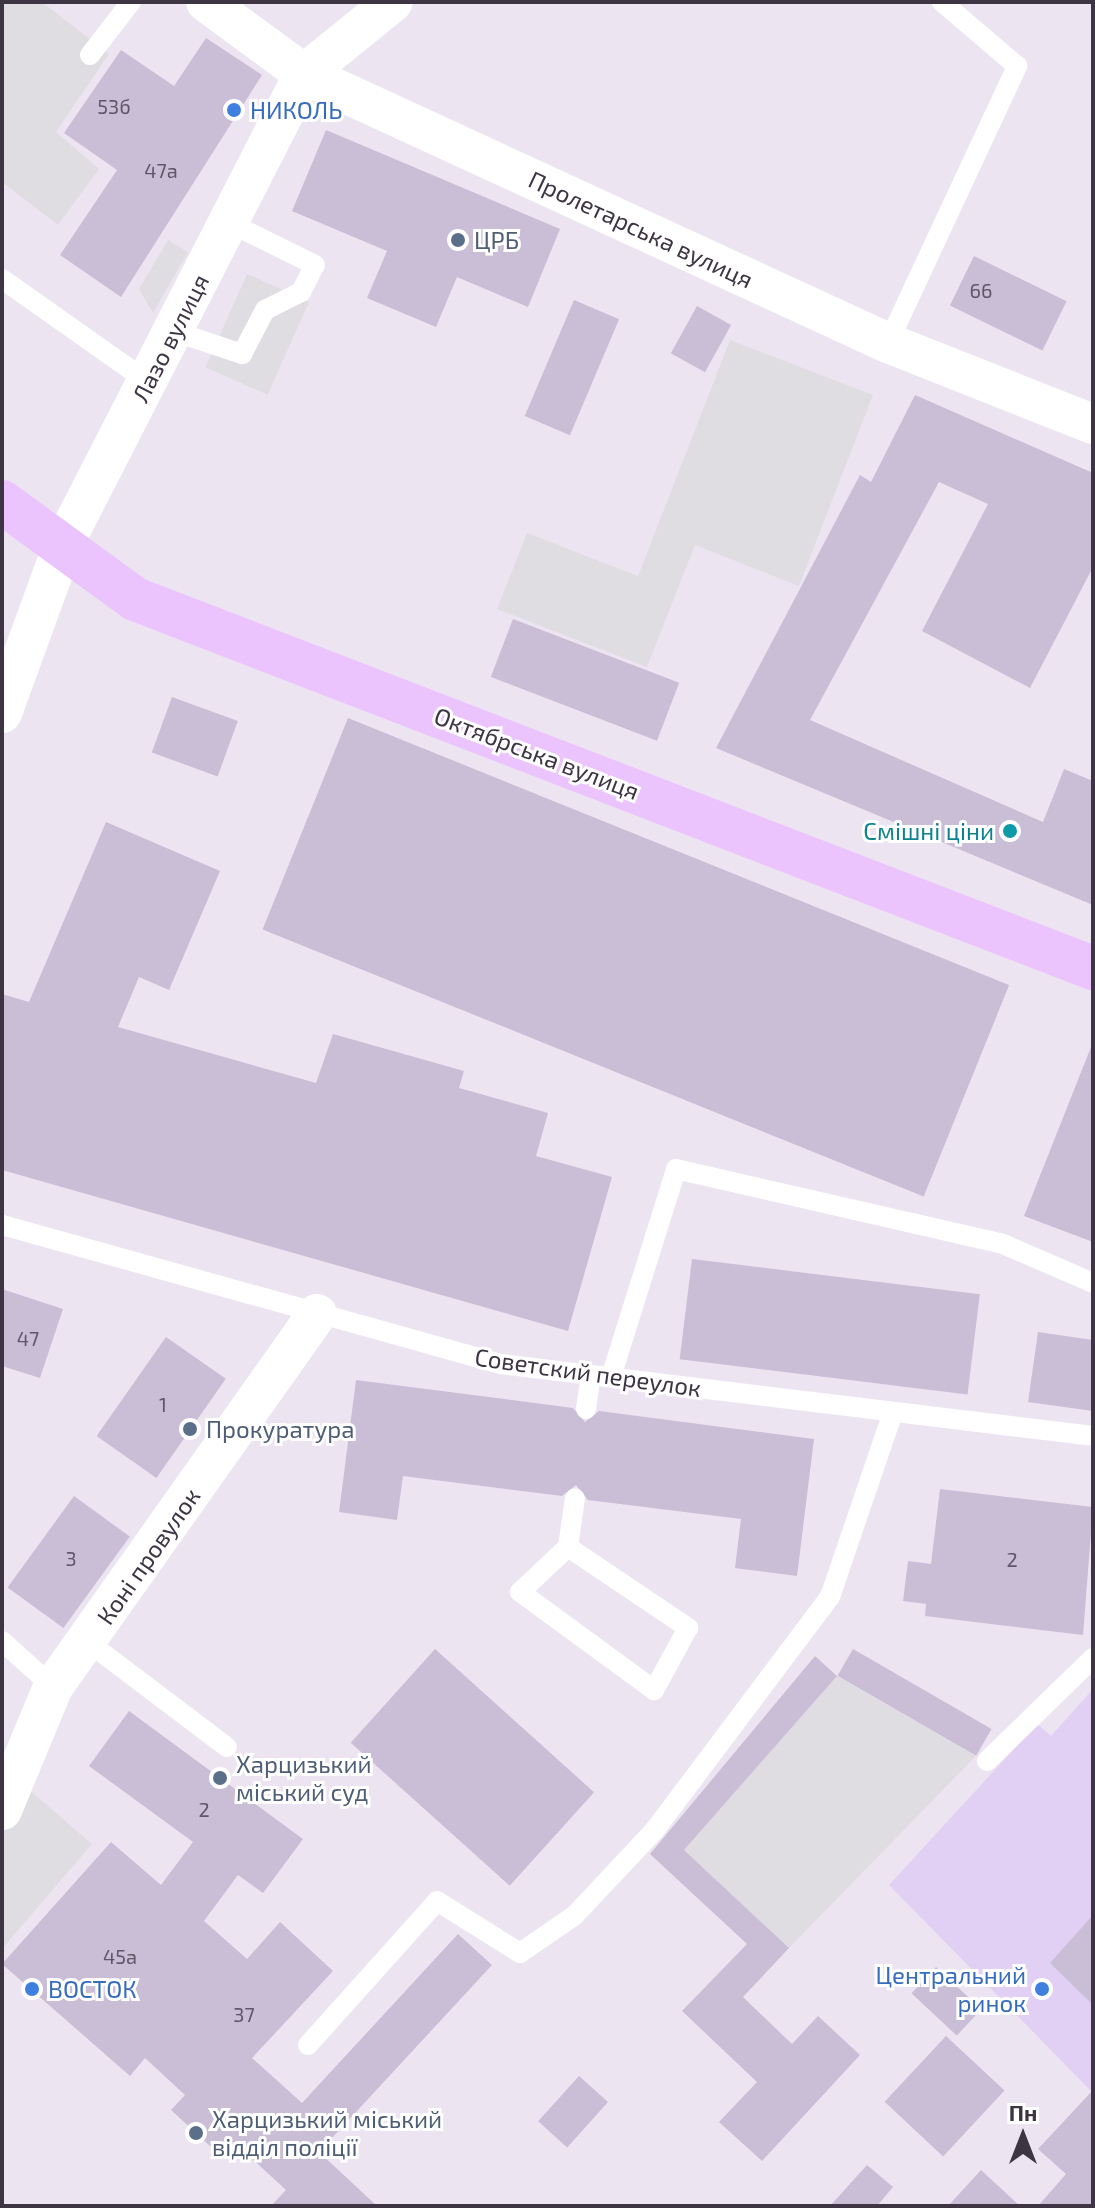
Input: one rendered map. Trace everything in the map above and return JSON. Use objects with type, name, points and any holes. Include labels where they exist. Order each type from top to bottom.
[{"type":"main road","name":"Октябрська вулиця","points":[[2,502],[135,599],[1093,968]]},
{"type":"street","name":"Пролетарська вулиця","points":[[206,2],[304,74],[888,343],[1093,424]]},
{"type":"street","name":"Лазо вулиця","points":[[2,713],[63,545],[304,74],[393,2]]},
{"type":"street","name":"Коні провулок","points":[[2,1810],[53,1687],[88,1642],[317,1314]]},
{"type":"lane","points":[[90,55],[131,2]]},
{"type":"lane","points":[[888,343],[1017,66],[942,2]]},
{"type":"lane","points":[[173,331],[242,354],[265,310],[301,292],[315,265],[228,222]]},
{"type":"lane","points":[[2,279],[148,382]]},
{"type":"lane","points":[[586,1409],[601,1376],[676,1169],[1003,1244],[1093,1283]]},
{"type":"lane","name":"Советский переулок","points":[[2,1225],[501,1364],[1093,1436]]},
{"type":"lane","points":[[308,2045],[437,1901],[520,1953],[575,1915],[654,1831],[830,1597],[893,1412]]},
{"type":"lane","points":[[568,1547],[688,1628],[654,1690],[520,1592],[568,1547],[575,1498]]},
{"type":"lane","points":[[2,1641],[53,1687]]},
{"type":"lane","points":[[88,1642],[227,1747]]},
{"type":"lane","points":[[987,1761],[1093,1658]]},
{"type":"shaded area","points":[[2,2],[42,2],[109,54],[56,132],[99,169],[58,225],[2,182]]},
{"type":"shaded area","points":[[168,240],[188,252],[153,313],[139,289]]},
{"type":"shaded area","points":[[247,274],[309,302],[268,395],[206,367]]},
{"type":"shaded area","points":[[730,340],[873,395],[799,586],[695,545],[647,667],[497,609],[527,533],[638,576]]},
{"type":"shaded area","points":[[837,1676],[976,1756],[789,1948],[684,1850]]},
{"type":"shaded area","name":"Центральний ринок","points":[[1093,1689],[1093,2093],[889,1885],[1037,1724],[1051,1736]]},
{"type":"shaded area","points":[[11,1774],[92,1844],[2,1949],[2,1785]]},
{"type":"building","points":[[206,38],[262,75],[121,297],[60,255],[117,170],[64,133],[121,50],[174,86]]},
{"type":"building","name":"ЦРБ","points":[[326,130],[560,229],[528,307],[457,277],[436,327],[367,298],[387,251],[292,211]]},
{"type":"building","points":[[974,256],[1067,301],[1042,351],[950,305]]},
{"type":"building","points":[[574,300],[619,319],[570,435],[525,416]]},
{"type":"building","points":[[697,306],[731,325],[705,372],[671,353]]},
{"type":"building","points":[[915,395],[1093,473],[1093,567],[1030,688],[922,631],[988,504],[939,482],[810,720],[1043,822],[1064,769],[1093,781],[1093,905],[716,748],[860,475],[871,482]]},
{"type":"building","points":[[513,619],[679,683],[657,741],[491,677]]},
{"type":"building","points":[[172,697],[238,721],[218,776],[152,752]]},
{"type":"building","points":[[348,718],[1009,985],[924,1196],[263,929]]},
{"type":"building","points":[[106,822],[220,871],[169,990],[139,977],[118,1027],[316,1083],[333,1034],[464,1071],[459,1088],[548,1113],[536,1156],[612,1177],[568,1331],[2,1170],[2,994],[29,1002]]},
{"type":"building","points":[[1093,1042],[1093,1242],[1024,1216]]},
{"type":"building","points":[[692,1259],[980,1294],[968,1395],[680,1359]]},
{"type":"building","points":[[2,1289],[63,1309],[40,1378],[2,1366]]},
{"type":"building","points":[[1038,1332],[1093,1340],[1093,1411],[1028,1402]]},
{"type":"building","points":[[166,1337],[226,1379],[156,1478],[97,1436]]},
{"type":"building","points":[[356,1380],[573,1408],[585,1422],[599,1411],[814,1439],[797,1576],[735,1568],[741,1519],[588,1500],[576,1485],[562,1496],[403,1476],[397,1520],[339,1512]]},
{"type":"building","points":[[940,1489],[1093,1507],[1083,1635],[925,1616],[926,1604],[903,1601],[908,1561],[931,1564]]},
{"type":"building","points":[[74,1496],[130,1537],[63,1628],[8,1587]]},
{"type":"building","points":[[435,1649],[594,1792],[510,1886],[351,1743]]},
{"type":"building","points":[[853,1649],[992,1729],[976,1756],[838,1676]]},
{"type":"building","points":[[815,1656],[837,1676],[684,1850],[789,1948],[743,1997],[792,2044],[818,2016],[860,2055],[762,2161],[719,2122],[757,2082],[682,2011],[747,1944],[650,1854]]},
{"type":"building","points":[[129,1711],[303,1839],[263,1893],[238,1875],[204,1921],[247,1959],[280,1922],[333,1971],[252,2058],[302,2103],[458,1934],[492,1965],[319,2152],[377,2206],[271,2206],[286,2190],[234,2142],[221,2156],[171,2110],[185,2095],[145,2058],[130,2076],[2,1964],[111,1842],[161,1885],[193,1842],[89,1766]]},
{"type":"building","points":[[1093,1915],[1093,2005],[1050,1963]]},
{"type":"building","points":[[936,1967],[981,2009],[957,2036],[911,1993]]},
{"type":"building","points":[[946,2036],[1005,2091],[943,2156],[885,2102]]},
{"type":"building","points":[[579,2076],[608,2102],[567,2147],[538,2121]]},
{"type":"building","points":[[1093,2090],[1093,2206],[1038,2206],[1066,2174],[1038,2149]]},
{"type":"building","points":[[867,2165],[893,2187],[877,2206],[830,2206]]},
{"type":"building","points":[[981,2170],[1020,2206],[948,2206]]},
{"type":"place","name":"НИКОЛЬ","points":[[234,110]]},
{"type":"place","name":"ЦРБ","points":[[458,240]]},
{"type":"place","name":"Смішні ціни","points":[[1010,831]]},
{"type":"place","name":"Прокуратура","points":[[190,1429]]},
{"type":"place","name":"Харцизький міський суд","points":[[220,1778]]},
{"type":"place","name":"ВОСТОК","points":[[32,1989]]},
{"type":"place","name":"Центральний ринок","points":[[1042,1989]]},
{"type":"place","name":"Харцизький міський відділ поліції","points":[[196,2133]]}]
